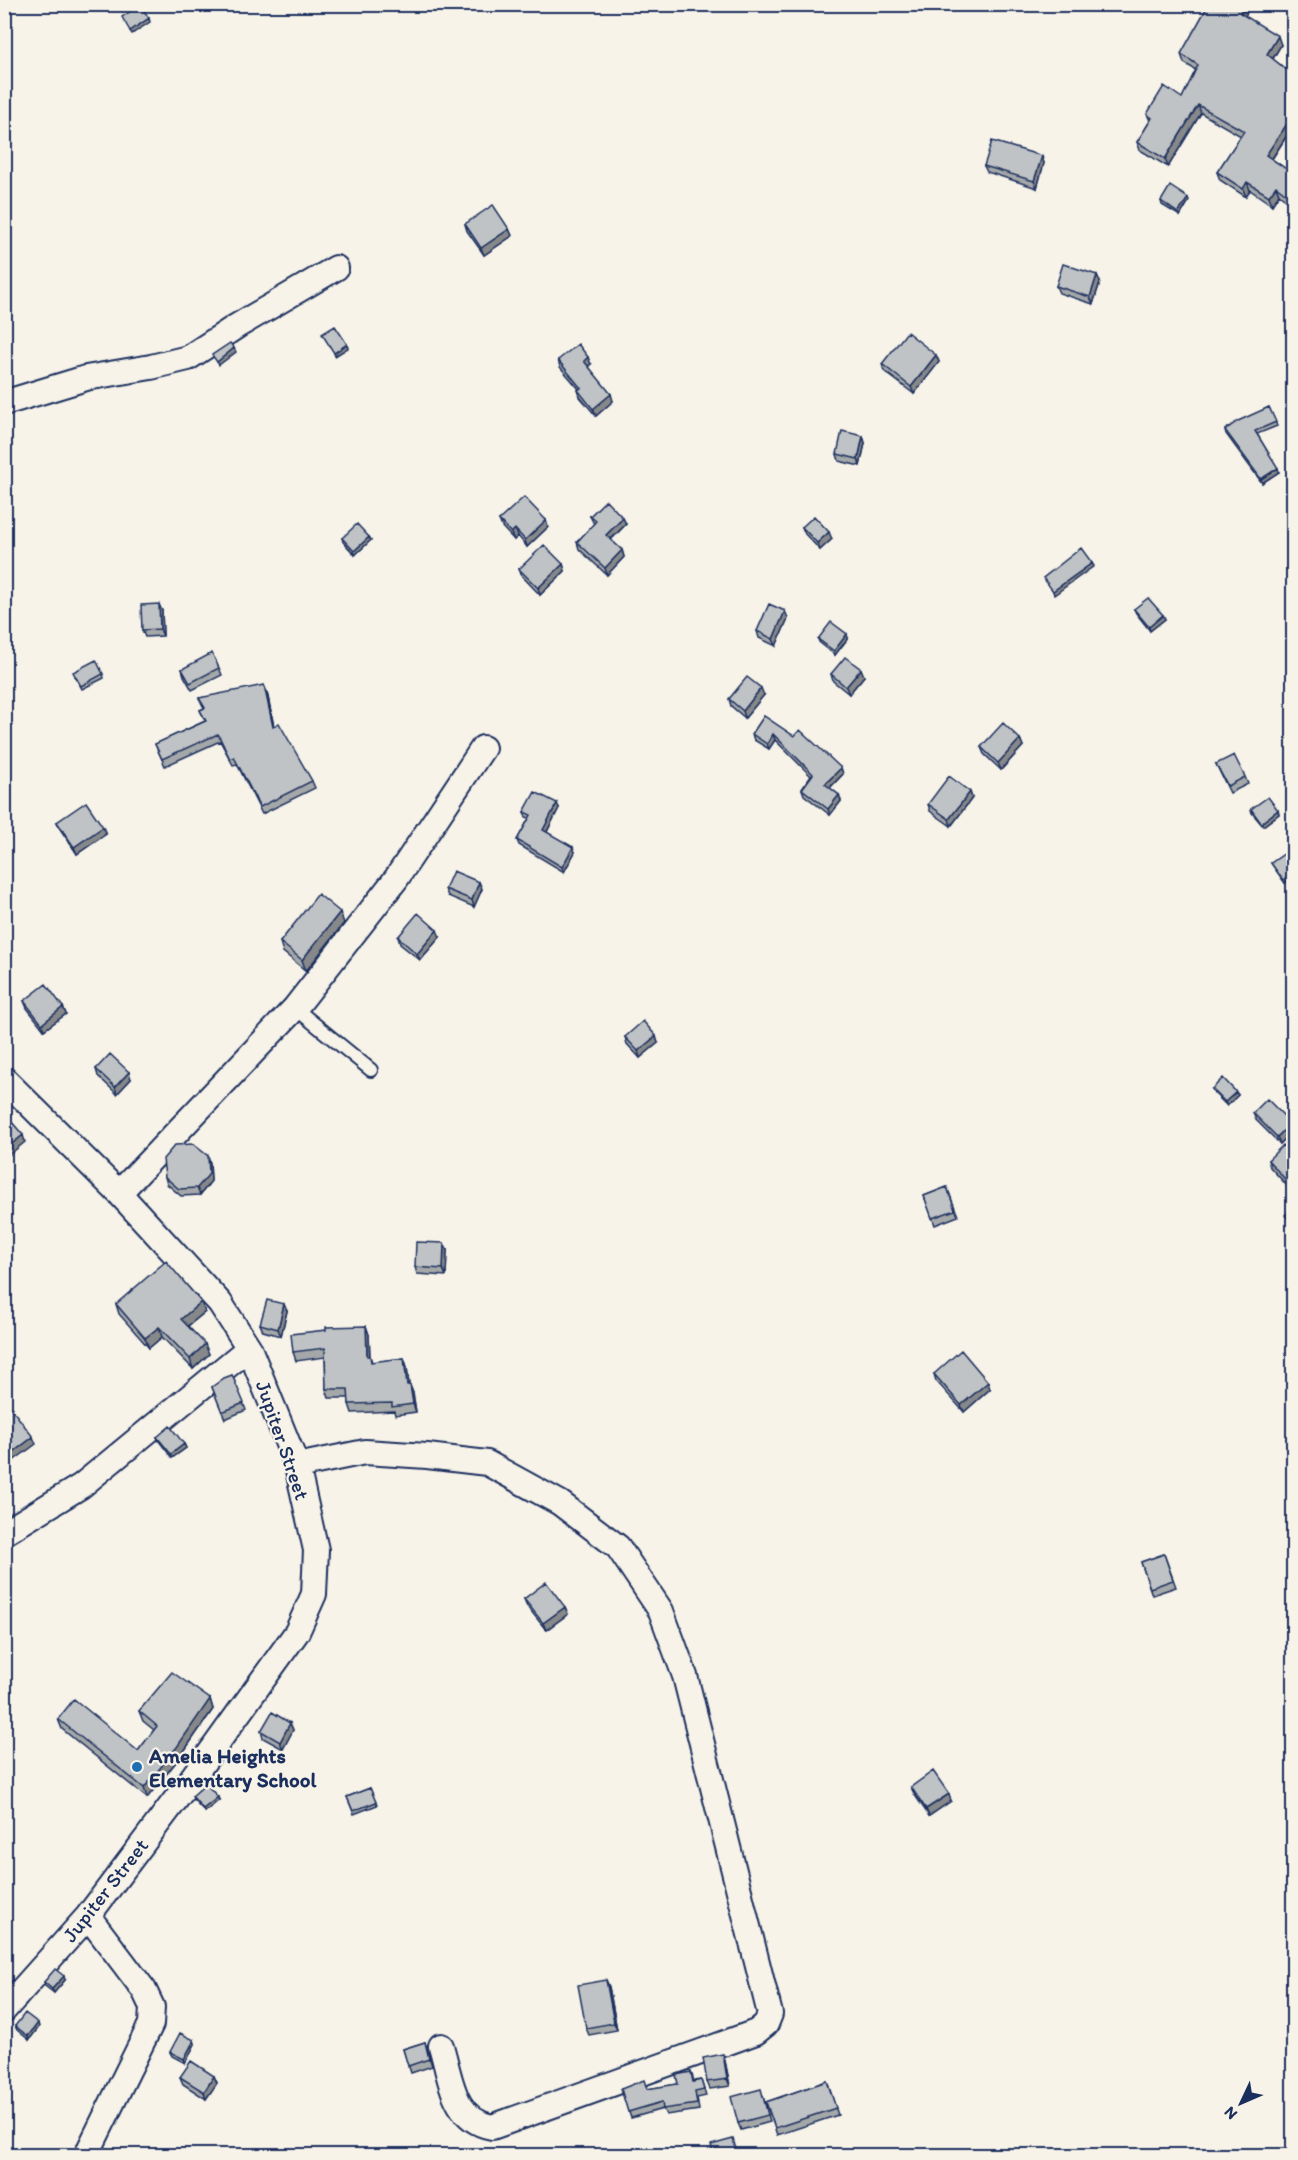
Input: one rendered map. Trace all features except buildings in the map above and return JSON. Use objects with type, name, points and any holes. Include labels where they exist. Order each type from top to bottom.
[{"type":"street","points":[[4,403],[86,378],[188,358],[237,326],[336,268]]},
{"type":"street","points":[[119,1193],[294,1008],[396,879],[483,748]]},
{"type":"street","name":"Jupiter Street","points":[[4,1079],[119,1193],[220,1303],[249,1348],[297,1466],[316,1550],[314,1594],[297,1632],[192,1778],[88,1916],[4,2010]]},
{"type":"street","points":[[4,1533],[81,1486],[249,1348]]},
{"type":"street","points":[[297,1466],[365,1452],[487,1463],[560,1503],[618,1547],[661,1611],[685,1676],[770,2014],[766,2024],[756,2032],[492,2127],[478,2125],[458,2104],[441,2046]]},
{"type":"street","points":[[86,2156],[151,2024],[152,2007],[144,1990],[88,1916]]},
{"type":"lane","points":[[294,1008],[371,1070]]},
{"type":"place","name":"Amelia Heights Elementary School","points":[[137,1767]]}]
